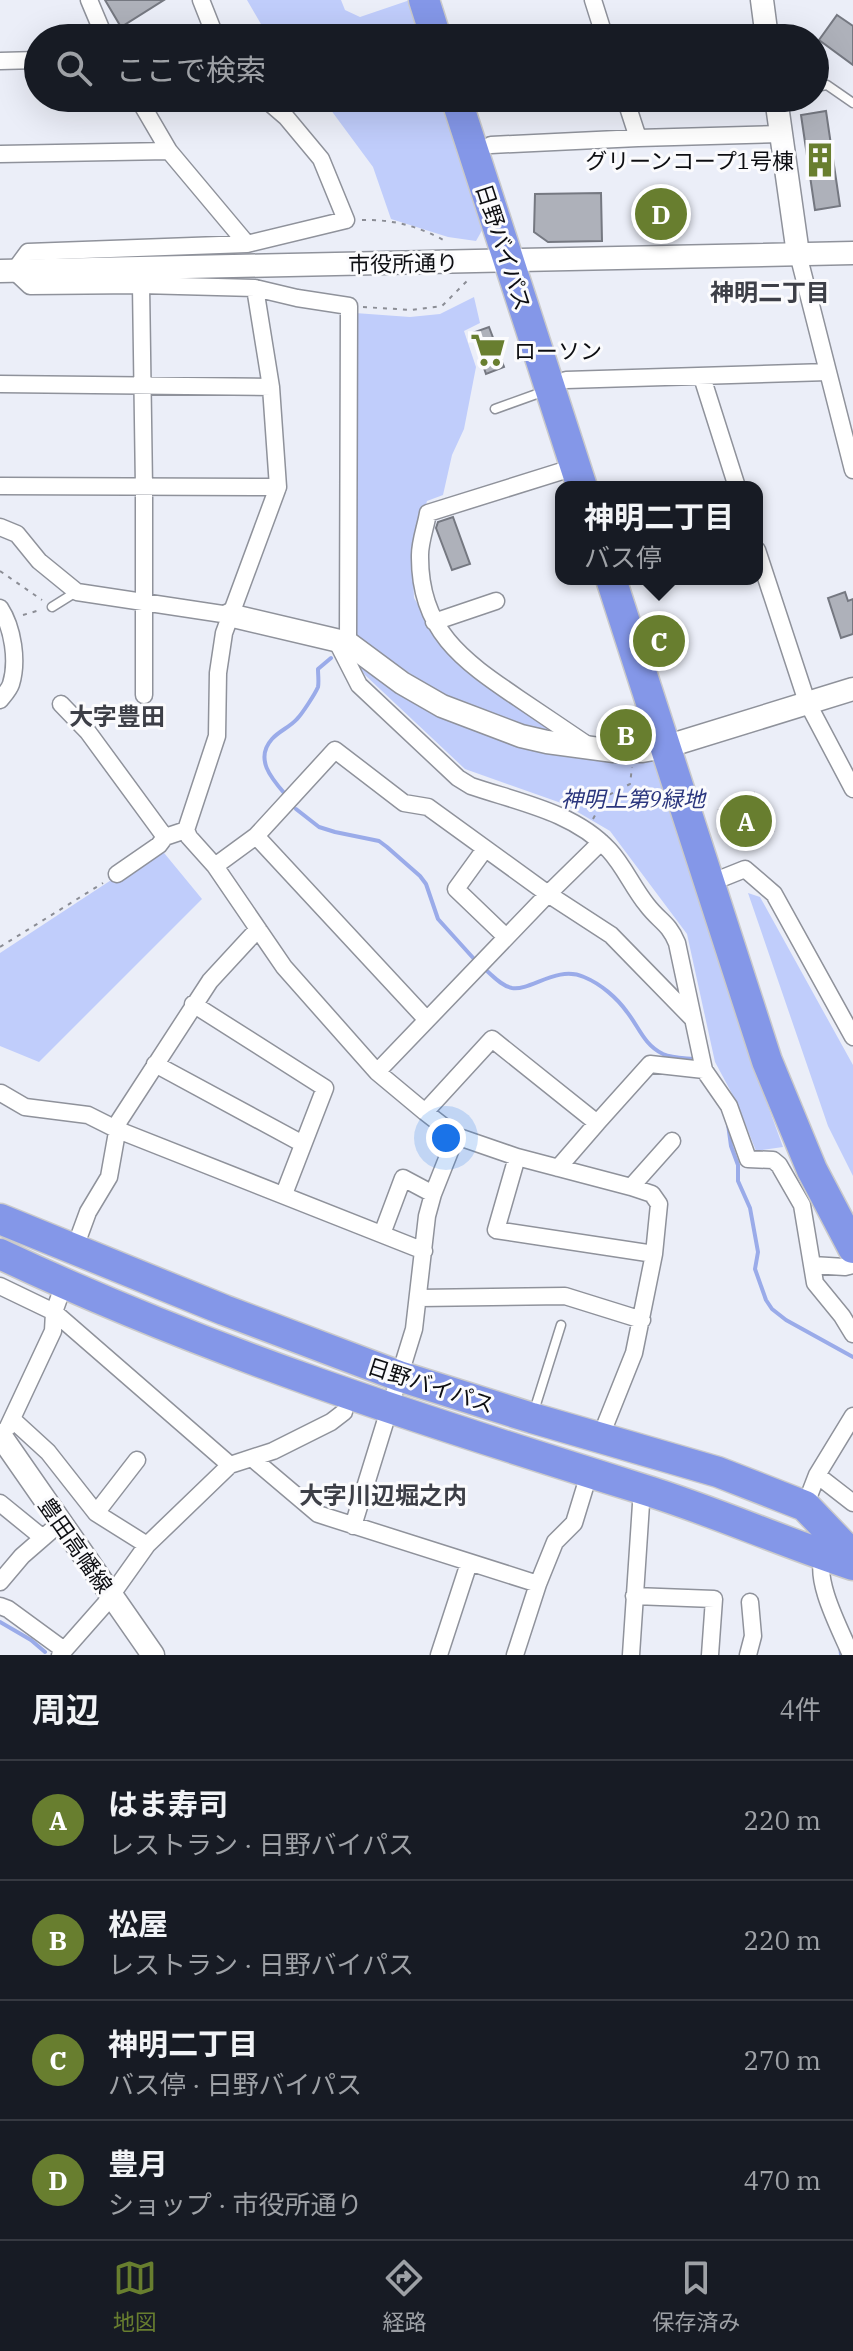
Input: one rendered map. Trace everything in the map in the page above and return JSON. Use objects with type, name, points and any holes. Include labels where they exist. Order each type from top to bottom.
[{"type":"highway","points":[[424,0],[432,24]]},
{"type":"highway","points":[[444,0],[452,24]]},
{"type":"highway","name":"日野バイパス","points":[[461,112],[518,261],[558,385],[598,481]]},
{"type":"highway","name":"日野バイパス","points":[[480,112],[491,145],[518,261]]},
{"type":"highway","name":"日野バイパス","points":[[558,385],[578,477]]},
{"type":"highway","points":[[613,585],[725,877],[812,1170],[853,1248]]},
{"type":"highway","points":[[632,585],[674,745],[767,1061],[823,1155],[853,1215]]},
{"type":"highway","name":"日野バイパス","points":[[0,1219],[224,1310],[399,1376],[718,1472],[805,1506],[839,1556]]},
{"type":"highway","name":"日野バイパス","points":[[0,1254],[59,1298],[390,1409],[642,1489],[839,1556],[853,1565]]},
{"type":"street","points":[[89,0],[99,24]]},
{"type":"street","points":[[201,0],[210,24]]},
{"type":"street","points":[[593,0],[601,24]]},
{"type":"street","points":[[762,0],[765,24]]},
{"type":"street","points":[[0,61],[24,60]]},
{"type":"street","points":[[146,112],[169,151],[247,244]]},
{"type":"street","points":[[280,112],[321,159],[346,220],[247,244],[28,252],[7,271],[30,286],[255,288],[349,306],[342,642],[359,685],[458,778],[471,786],[563,817],[587,831],[611,852],[648,907],[671,928],[677,943],[704,1070],[729,1106],[748,1159],[773,1160],[779,1165],[802,1205],[815,1283],[853,1334]]},
{"type":"street","points":[[630,112],[638,138]]},
{"type":"street","points":[[778,112],[798,254],[853,470]]},
{"type":"street","points":[[491,145],[781,134]]},
{"type":"street","points":[[0,154],[169,151]]},
{"type":"street","name":"市役所通り","points":[[7,271],[853,253]]},
{"type":"street","points":[[141,285],[144,695]]},
{"type":"street","points":[[255,288],[271,387],[278,487],[229,615],[218,673],[217,736],[186,830],[215,866],[284,967],[377,1072],[425,1112],[456,1136],[517,1157],[652,1194],[659,1204],[654,1254],[634,1353],[600,1438]]},
{"type":"street","points":[[558,385],[828,372]]},
{"type":"street","points":[[702,377],[735,481]]},
{"type":"street","points":[[0,384],[271,387]]},
{"type":"street","points":[[555,483],[428,513],[420,553],[423,595],[434,622],[457,654],[593,749]]},
{"type":"street","points":[[0,486],[278,487]]},
{"type":"street","points":[[0,527],[17,534],[39,561],[77,592],[229,615],[342,642],[442,706],[521,736],[593,749],[634,751],[674,745],[853,689]]},
{"type":"street","points":[[763,568],[807,702],[853,789]]},
{"type":"street","points":[[434,622],[496,601]]},
{"type":"street","points":[[0,700],[10,687],[15,661],[3,613]]},
{"type":"street","points":[[61,704],[88,732],[165,837]]},
{"type":"street","points":[[215,866],[256,836],[335,750],[404,803],[428,807],[548,894],[611,935],[694,1019]]},
{"type":"street","points":[[117,874],[159,845],[165,837],[186,830]]},
{"type":"street","points":[[256,836],[427,1020]]},
{"type":"street","points":[[377,1072],[601,842]]},
{"type":"street","points":[[485,849],[456,889],[506,937]]},
{"type":"street","points":[[725,877],[745,869],[774,894],[851,1028]]},
{"type":"street","points":[[74,1250],[88,1212],[109,1177],[119,1121],[193,1004],[258,929]]},
{"type":"street","points":[[193,1004],[325,1088],[284,1194]]},
{"type":"street","points":[[425,1112],[492,1039],[597,1123]]},
{"type":"street","points":[[155,1064],[303,1144]]},
{"type":"street","points":[[558,1168],[650,1064],[704,1070]]},
{"type":"street","points":[[1,1093],[25,1107],[88,1115],[118,1130],[424,1251]]},
{"type":"street","points":[[353,1526],[414,1329],[427,1216],[456,1136]]},
{"type":"street","points":[[631,1187],[672,1141]]},
{"type":"street","points":[[517,1157],[496,1230],[654,1254]]},
{"type":"street","points":[[382,1234],[403,1178],[433,1194]]},
{"type":"street","points":[[812,1265],[853,1265]]},
{"type":"street","points":[[0,1286],[59,1298],[230,1465]]},
{"type":"street","points":[[419,1298],[565,1296],[642,1320]]},
{"type":"street","points":[[59,1298],[53,1331],[5,1431],[48,1452],[96,1513],[147,1545]]},
{"type":"street","points":[[0,1606],[8,1609],[62,1653],[111,1595],[147,1545],[230,1465],[285,1446],[344,1412]]},
{"type":"street","points":[[805,1506],[817,1475],[853,1416]]},
{"type":"street","name":"豊田高幡線","points":[[5,1431],[52,1530],[111,1595],[153,1655]]},
{"type":"street","points":[[253,1459],[318,1514],[538,1584]]},
{"type":"street","points":[[96,1513],[137,1460]]},
{"type":"street","points":[[515,1655],[555,1542],[574,1523],[589,1474]]},
{"type":"street","points":[[817,1475],[853,1503]]},
{"type":"street","points":[[631,1655],[642,1489]]},
{"type":"street","points":[[0,1503],[52,1530],[22,1556],[0,1582]]},
{"type":"street","points":[[839,1556],[821,1563],[826,1595],[851,1655]]},
{"type":"street","points":[[439,1655],[469,1563]]},
{"type":"street","points":[[634,1596],[714,1599],[710,1655]]},
{"type":"street","points":[[748,1655],[753,1636],[750,1602]]},
{"type":"lane","points":[[829,86],[853,103]]},
{"type":"lane","points":[[495,409],[558,385]]},
{"type":"lane","points":[[52,607],[77,592]]},
{"type":"lane","points":[[532,1418],[561,1325]]},
{"type":"path","points":[[346,220],[383,219],[427,230],[457,249],[469,279],[442,306],[411,310],[349,306]]},
{"type":"path","points":[[0,571],[52,607]]},
{"type":"path","points":[[3,613],[52,607]]},
{"type":"path","points":[[587,831],[605,797],[630,784],[634,751]]},
{"type":"path","points":[[0,947],[117,874]]},
{"type":"green space","points":[[247,0],[341,0],[345,10],[360,17],[410,0],[418,24],[261,24]]},
{"type":"green space","points":[[332,112],[448,112],[485,225],[476,241],[448,237],[391,219],[373,167]]},
{"type":"green space","points":[[474,297],[480,323],[464,331],[476,367],[464,429],[452,455],[443,495],[427,501],[412,549],[414,598],[445,649],[549,721],[546,733],[501,720],[448,699],[359,639],[357,633],[355,313],[410,317],[440,314]]},
{"type":"green space","name":"神明上第9緑地","points":[[351,655],[435,715],[550,753],[662,760],[747,1048],[783,1147],[756,1151],[737,1103],[715,1062],[687,934],[610,831],[564,804],[465,769],[365,675]]},
{"type":"green space","points":[[160,848],[202,899],[39,1062],[0,1046],[0,953]]},
{"type":"green space","points":[[748,893],[760,897],[853,1065],[853,1176],[828,1126]]},
{"type":"building","points":[[105,0],[164,0],[126,24],[119,24]]},
{"type":"building","points":[[837,15],[853,26],[853,65],[829,47],[829,26]]},
{"type":"building","name":"グリーンコープ1号棟","points":[[826,112],[840,206],[815,210],[801,115]]},
{"type":"building","points":[[601,193],[602,241],[548,242],[534,232],[535,194]]},
{"type":"building","name":"ローソン","points":[[489,327],[504,367],[486,374],[472,333]]},
{"type":"building","points":[[453,517],[470,564],[452,570],[436,528],[438,522]]},
{"type":"building","points":[[845,592],[848,601],[853,599],[853,634],[841,638],[828,598]]},
{"type":"building","points":[[754,793],[773,831],[738,848],[719,810]]},
{"type":"waterway","points":[[285,794],[267,768],[267,746],[302,713],[318,687],[318,669],[331,658]]},
{"type":"waterway","points":[[296,809],[319,827],[379,841],[387,847],[420,876],[426,884],[438,919],[475,960]]},
{"type":"waterway","points":[[487,971],[512,988],[564,974],[584,977],[602,987],[618,1002],[656,1050],[670,1056],[693,1059]]},
{"type":"waterway","points":[[728,1124],[738,1165],[738,1181],[750,1208],[758,1252],[755,1269],[766,1300],[786,1320],[853,1357]]},
{"type":"waterway","points":[[0,1622],[45,1652]]},
{"type":"waterway","points":[[840,1644],[841,1655]]},
{"type":"place","name":"グリーンコープ1号棟","points":[[820,160]]},
{"type":"place","name":"豊月","points":[[661,214]]},
{"type":"place","name":"ローソン","points":[[488,350]]},
{"type":"place","name":"神明二丁目","points":[[659,641]]},
{"type":"place","name":"松屋","points":[[626,735]]},
{"type":"place","name":"はま寿司","points":[[746,821]]},
{"type":"district","name":"神明二丁目","points":[[770,292]]},
{"type":"district","name":"大字豊田","points":[[117,716]]},
{"type":"district","name":"大字川辺堀之内","points":[[383,1495]]}]
